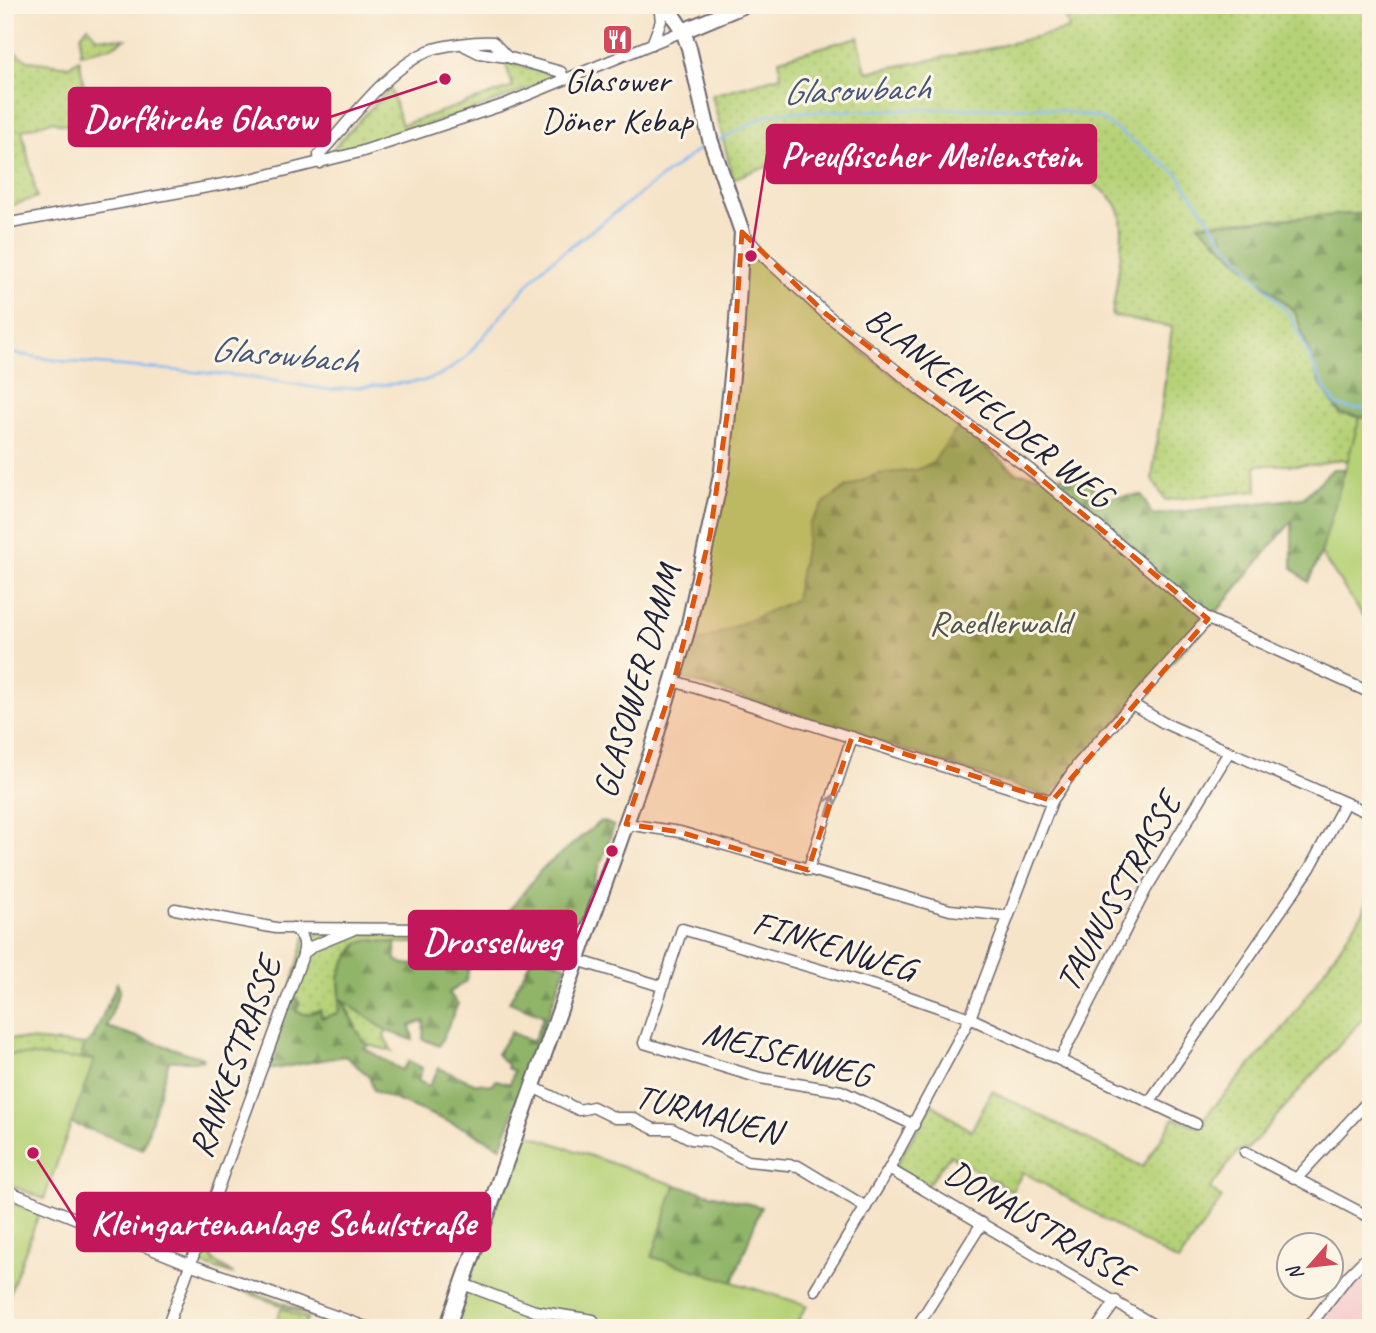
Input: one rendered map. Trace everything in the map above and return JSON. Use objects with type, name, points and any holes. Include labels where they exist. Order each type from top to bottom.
[{"type":"street","points":[[652,44],[661,21],[659,5]]},
{"type":"street","name":"GLASOWER DAMM","points":[[447,1328],[674,681],[700,578],[722,471],[736,338],[742,232],[712,145],[683,31],[666,5]]},
{"type":"street","points":[[5,224],[251,179],[320,163],[472,117],[746,5]]},
{"type":"street","points":[[320,163],[319,155],[324,149],[393,76],[427,52],[440,47],[465,46],[476,41],[493,42],[508,57],[561,72],[564,80]]},
{"type":"street","name":"BLANKENFELDER WEG","points":[[742,232],[793,285],[835,322],[924,393],[1028,468],[1208,619],[1371,693]]},
{"type":"street","points":[[815,1290],[889,1169],[970,1018],[1052,801],[1078,764],[1208,619]]},
{"type":"street","points":[[674,681],[1052,801]]},
{"type":"street","points":[[1132,704],[1164,723],[1371,814]]},
{"type":"street","points":[[808,870],[852,737]]},
{"type":"street","name":"TAUNUSSTRASSE","points":[[1060,1060],[1145,891],[1229,752]]},
{"type":"street","points":[[1150,1101],[1310,867],[1345,803]]},
{"type":"street","points":[[626,824],[680,832],[950,910],[1008,916]]},
{"type":"street","points":[[175,909],[276,928],[434,929],[495,935],[547,957],[577,962],[661,986]]},
{"type":"street","name":"RANKESTRASSE","points":[[167,1328],[303,955],[306,944],[302,935],[293,928]]},
{"type":"street","points":[[303,955],[313,947],[358,928]]},
{"type":"street","name":"FINKENWEG","points":[[661,986],[682,929],[889,990],[970,1018],[1196,1124]]},
{"type":"street","name":"MEISENWEG","points":[[661,986],[643,1043],[760,1078],[841,1091],[914,1125]]},
{"type":"street","name":"TURMAUEN","points":[[533,1087],[579,1110],[593,1107],[615,1118],[632,1118],[654,1129],[672,1129],[691,1139],[708,1141],[748,1161],[798,1166],[866,1207]]},
{"type":"street","points":[[1296,1179],[1371,1098]]},
{"type":"street","points":[[1245,1152],[1371,1218]]},
{"type":"street","name":"DONAUSTRASSE","points":[[889,1169],[1159,1328]]},
{"type":"street","points":[[5,1190],[189,1264],[369,1328]]},
{"type":"street","points":[[916,1328],[982,1223]]},
{"type":"street","points":[[1308,1328],[1348,1276],[1371,1253]]},
{"type":"street","points":[[463,1284],[535,1311],[593,1320]]},
{"type":"street","points":[[1097,1328],[1116,1301]]},
{"type":"highlighted area","points":[[742,232],[826,314],[1028,468],[1208,619],[1052,801],[852,737],[808,870],[680,832],[626,824],[674,681],[710,535],[732,380]]},
{"type":"shaded area","points":[[1357,1278],[1371,1287],[1371,1328],[1318,1328],[1338,1302],[1344,1302],[1344,1295]]},
{"type":"green space","points":[[1062,5],[1371,5],[1371,213],[1198,224],[1295,312],[1320,383],[1340,414],[1360,417],[1349,461],[1340,459],[1315,465],[1256,465],[1257,491],[1165,500],[1152,479],[1172,327],[1112,316],[1121,253],[1121,218],[1111,197],[1090,183],[1075,178],[1062,185],[949,173],[842,154],[758,169],[733,179],[712,95],[781,76],[779,59],[858,37],[866,72],[987,49],[1069,29]]},
{"type":"green space","points":[[88,26],[96,37],[126,39],[111,47],[80,54],[81,35]]},
{"type":"green space","points":[[14,52],[29,61],[69,66],[79,59],[90,132],[52,121],[22,130],[37,197],[8,207],[5,196],[5,56]]},
{"type":"green space","points":[[505,62],[552,74],[555,78],[468,112],[327,155],[387,91],[391,90],[402,125],[513,87]]},
{"type":"green space","points":[[1371,213],[1371,418],[1340,414],[1320,383],[1295,312],[1198,224]]},
{"type":"green space","points":[[752,253],[812,310],[861,351],[959,426],[932,463],[916,470],[877,474],[846,488],[825,502],[810,523],[795,600],[699,642],[693,641],[690,633],[702,584],[745,259]]},
{"type":"green space","points":[[1360,417],[1371,418],[1371,622],[1361,613],[1321,554]]},
{"type":"green space","name":"Raedlerwald","points":[[959,426],[1017,473],[1090,479],[1097,498],[1142,495],[1152,515],[1303,498],[1333,469],[1347,469],[1321,554],[1308,582],[1292,568],[1292,521],[1211,619],[1049,797],[678,677],[690,633],[810,523],[825,502],[846,488],[877,474],[916,470],[932,463]]},
{"type":"green space","points":[[601,821],[614,826],[567,956],[549,954],[496,928],[541,870]]},
{"type":"green space","points":[[1371,887],[1371,1009],[1247,1150],[1239,1150],[1210,1189],[1222,1198],[1178,1262],[1023,1172],[1012,1191],[950,1155],[926,1187],[895,1167],[932,1104],[971,1131],[992,1091],[1143,1167],[1174,1118],[1197,1126],[1288,1023],[1364,911]]},
{"type":"green space","points":[[309,933],[464,934],[475,940],[395,943],[371,940],[359,943],[345,962],[339,977],[340,997],[387,1031],[384,1036],[392,1051],[368,1045],[358,1036],[355,1023],[341,998],[338,1013],[322,1018],[320,1010],[307,1015],[295,1011],[288,1000],[305,937]]},
{"type":"green space","points":[[371,940],[395,943],[396,960],[404,964],[426,966],[433,943],[475,940],[466,981],[449,993],[458,1004],[439,1046],[423,1039],[424,1021],[410,1025],[413,1040],[387,1031],[341,999],[356,1029],[368,1045],[364,1048],[402,1070],[409,1061],[422,1068],[418,1081],[429,1086],[439,1068],[474,1083],[493,1085],[496,1080],[510,1084],[514,1071],[507,1068],[497,1054],[511,1032],[533,1042],[544,1016],[509,1002],[534,954],[566,965],[501,1147],[466,1129],[374,1091],[369,1076],[345,1056],[262,1071],[288,1000],[294,997],[300,1003],[296,1011],[302,1014],[320,1010],[322,1018],[338,1013],[339,976],[345,962],[359,943]]},
{"type":"green space","points":[[117,983],[120,989],[107,1027],[203,1058],[203,1061],[169,1061],[143,1149],[71,1123],[94,1060],[80,1059],[85,1045],[93,1038]]},
{"type":"green space","points":[[5,1038],[85,1045],[80,1059],[5,1054]]},
{"type":"green space","points":[[5,1054],[94,1060],[44,1199],[5,1183]]},
{"type":"green space","points":[[521,1132],[675,1185],[652,1257],[807,1305],[794,1328],[451,1328]]},
{"type":"green space","points":[[675,1185],[761,1207],[733,1282],[652,1257]]},
{"type":"green space","points":[[5,1200],[39,1214],[5,1306]]},
{"type":"green space","points":[[201,1239],[214,1261],[234,1275],[202,1264],[196,1256]]},
{"type":"green space","points":[[198,1272],[321,1317],[323,1321],[194,1273]]},
{"type":"green space","points":[[281,1308],[307,1319],[304,1328],[275,1328]]},
{"type":"waterway","name":"Glasowbach","points":[[718,141],[767,115],[788,112],[1040,107],[1100,118],[1177,173],[1221,238],[1290,315],[1325,389],[1337,406],[1354,409],[1371,407]]},
{"type":"waterway","name":"Glasowbach","points":[[5,352],[61,361],[242,376],[330,390],[423,381],[443,374],[465,358],[542,268],[699,149],[708,145]]},
{"type":"place","name":"Glasower Döner Kebap","points":[[617,39]]},
{"type":"place","name":"Dorfkirche Glasow","points":[[445,79]]},
{"type":"place","name":"Preußischer Meilenstein","points":[[751,256]]},
{"type":"place","name":"Drosselweg","points":[[612,851]]},
{"type":"place","name":"Kleingartenanlage Schulstraße","points":[[33,1153]]}]
